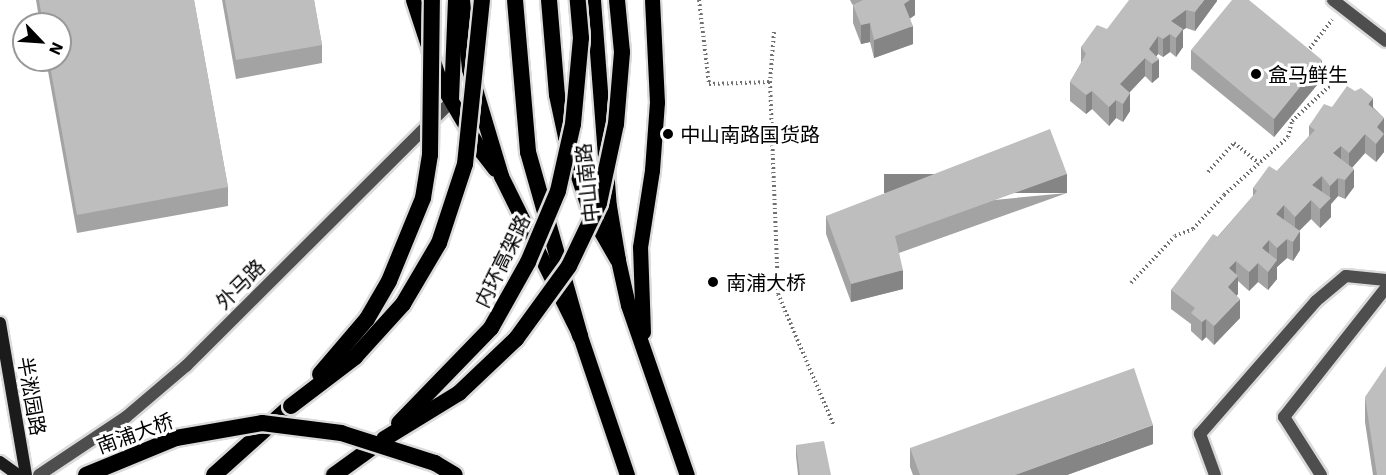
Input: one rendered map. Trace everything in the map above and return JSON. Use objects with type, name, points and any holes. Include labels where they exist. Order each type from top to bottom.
[{"type":"highway","points":[[291,406],[367,319],[411,235],[423,198],[430,155],[432,0]]},
{"type":"highway","points":[[214,475],[291,406],[355,357],[395,313],[439,243],[465,164],[482,0]]},
{"type":"highway","points":[[515,0],[520,83],[536,186],[580,336]]},
{"type":"highway","points":[[549,0],[554,69],[573,161],[591,213],[618,260]]},
{"type":"highway","name":"内环高架路","points":[[334,475],[384,439],[491,328],[528,262],[558,191],[573,124],[581,38],[578,0]]},
{"type":"highway","points":[[384,439],[459,393],[516,339],[569,266],[599,203],[616,124],[622,52],[617,0]]},
{"type":"highway","name":"南浦大桥","points":[[86,475],[176,438],[262,423],[341,433],[435,463],[455,475]]},
{"type":"main road","points":[[413,0],[429,55],[451,102],[480,150],[501,176]]},
{"type":"main road","points":[[451,102],[455,0]]},
{"type":"main road","points":[[462,0],[469,69],[501,176],[580,336],[627,475]]},
{"type":"main road","name":"中山南路","points":[[593,0],[609,206],[618,260],[646,359],[687,475]]},
{"type":"main road","name":"中山南路","points":[[646,359],[640,247],[652,170],[657,102],[652,0]]},
{"type":"main road","name":"半淞园路","points":[[0,323],[26,475]]},
{"type":"main road","points":[[0,462],[18,475]]},
{"type":"street","points":[[1337,4],[1386,41]]},
{"type":"street","name":"外马路","points":[[39,475],[126,417],[186,366],[451,102]]},
{"type":"street","points":[[1215,475],[1200,434],[1308,310],[1346,276],[1386,280]]},
{"type":"street","points":[[1321,475],[1284,417],[1386,288]]},
{"type":"path","points":[[699,0],[709,84],[770,82]]},
{"type":"path","points":[[1131,283],[1175,236],[1193,229],[1288,137],[1292,120],[1335,81],[1305,54],[1337,4]]},
{"type":"path","points":[[774,32],[770,82],[778,294],[834,426]]},
{"type":"path","points":[[1208,172],[1234,143],[1259,163]]},
{"type":"building","points":[[39,0],[194,0],[228,187],[77,215],[51,72],[72,72],[72,12],[41,12]]},
{"type":"building","points":[[225,0],[314,0],[322,45],[236,60]]},
{"type":"building","points":[[863,0],[910,0],[904,4],[913,26],[874,40],[870,23],[861,25],[853,5]]},
{"type":"building","points":[[1129,0],[1204,0],[1195,12],[1186,10],[1171,21],[1183,29],[1176,38],[1170,34],[1163,39],[1158,36],[1149,49],[1159,59],[1152,64],[1145,58],[1120,84],[1130,93],[1123,104],[1116,100],[1109,107],[1092,91],[1086,95],[1070,82],[1086,54],[1081,47],[1097,25],[1107,29]]},
{"type":"building","name":"盒马鲜生","points":[[1232,0],[1249,0],[1322,60],[1274,119],[1191,50]]},
{"type":"building","points":[[1347,86],[1355,91],[1361,88],[1373,98],[1368,104],[1384,118],[1377,127],[1384,134],[1376,144],[1365,134],[1349,153],[1341,146],[1333,153],[1354,169],[1345,180],[1338,178],[1330,186],[1322,176],[1312,185],[1331,198],[1320,209],[1311,200],[1295,217],[1284,205],[1276,214],[1300,231],[1293,242],[1287,239],[1277,248],[1269,240],[1262,248],[1277,260],[1268,272],[1258,263],[1249,272],[1236,261],[1229,268],[1238,276],[1228,287],[1240,299],[1214,326],[1206,319],[1202,322],[1191,313],[1195,308],[1171,290],[1213,234],[1218,237],[1257,191],[1253,188],[1269,166],[1277,171],[1315,130],[1309,126],[1324,104],[1332,107]]},
{"type":"building","points":[[1050,129],[1067,174],[895,236],[903,270],[851,284],[826,216]]},
{"type":"building","points":[[1386,366],[1386,475],[1377,475],[1365,397]]},
{"type":"building","points":[[1134,368],[1153,425],[1015,475],[920,475],[910,448]]},
{"type":"building","points":[[824,441],[831,475],[800,475],[796,445]]},
{"type":"place","name":"盒马鲜生","points":[[1256,74]]},
{"type":"place","name":"中山南路国货路","points":[[668,134]]},
{"type":"place","name":"南浦大桥","points":[[713,282]]}]
